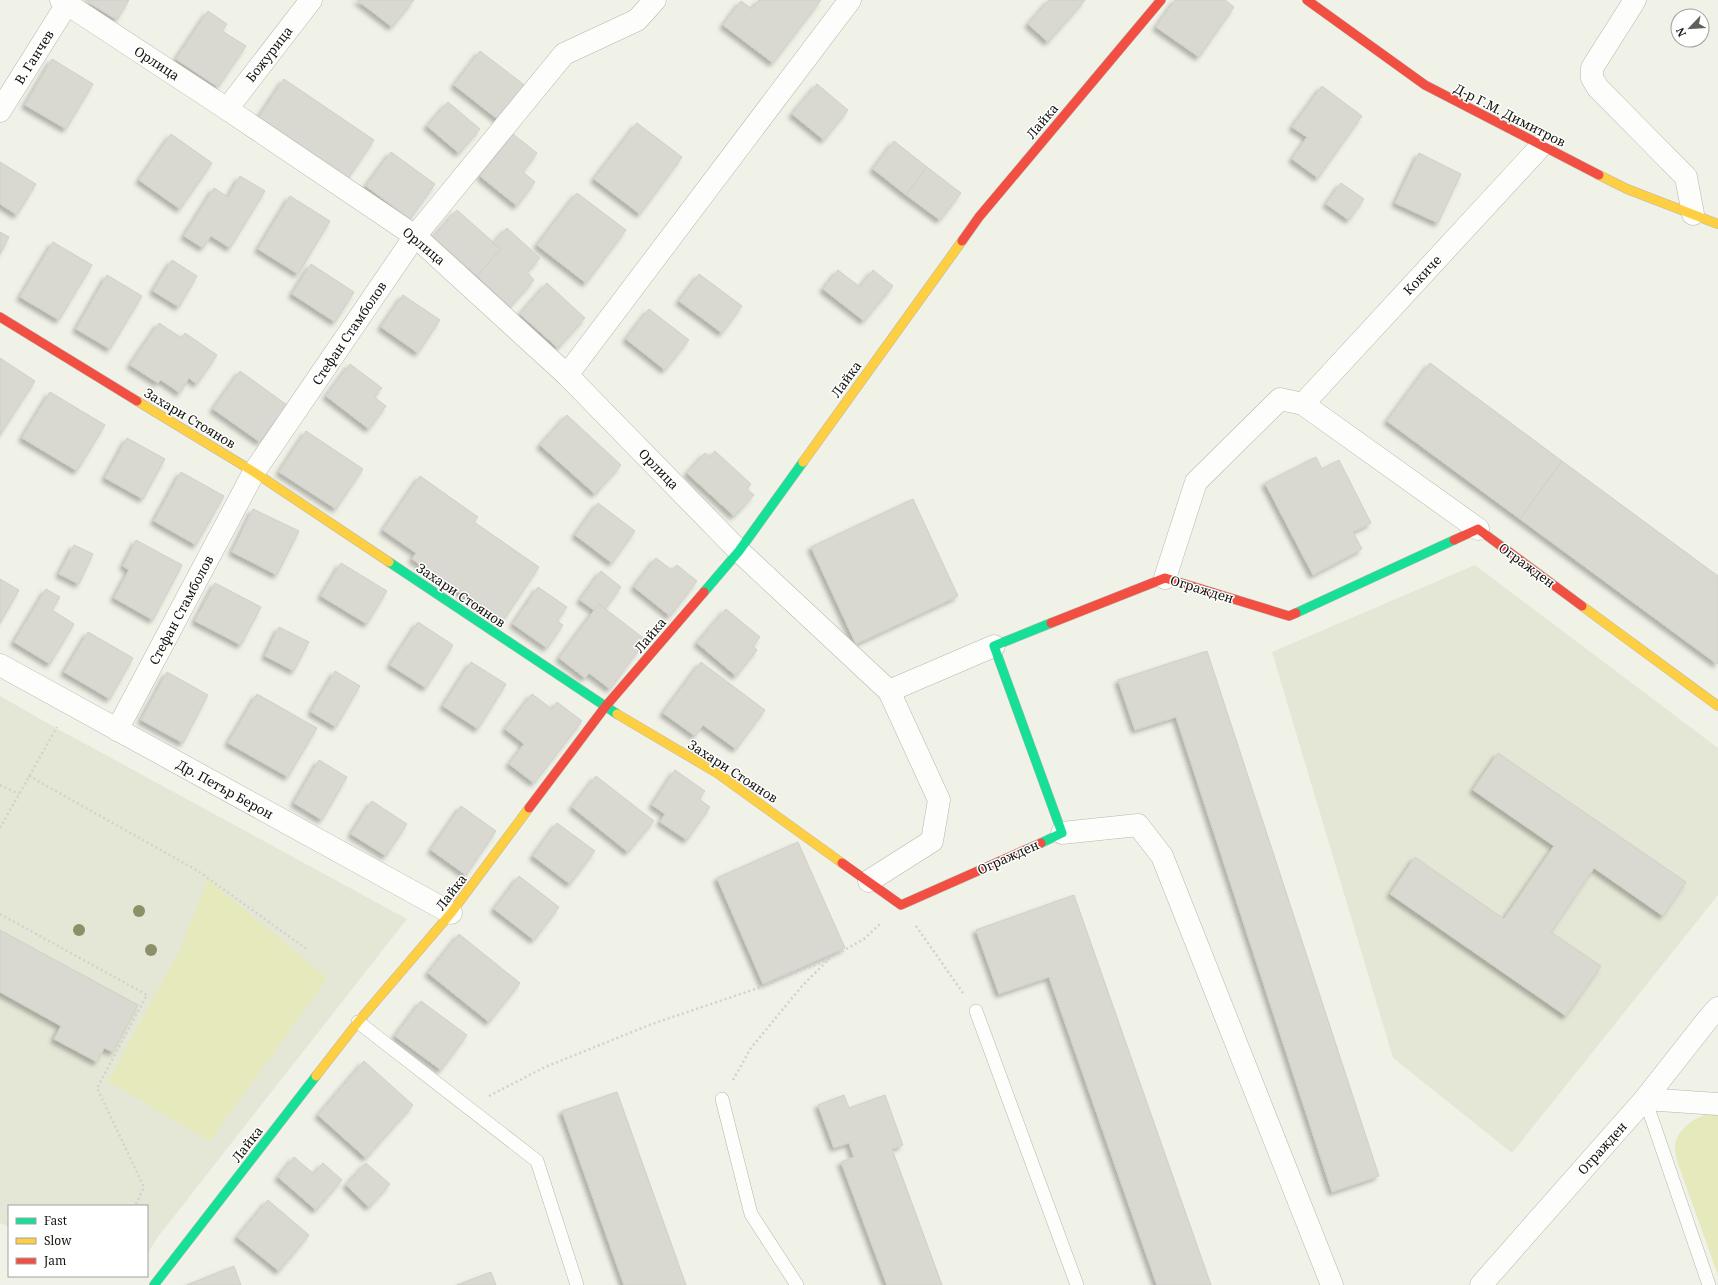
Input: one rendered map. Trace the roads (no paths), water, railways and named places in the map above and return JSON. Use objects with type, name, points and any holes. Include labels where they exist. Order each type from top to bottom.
[{"type":"street","name":"Божурица","points":[[227,109],[311,0]]},
{"type":"street","name":"Стефан Стамболов","points":[[117,730],[254,472],[414,236],[564,54],[637,20],[655,0]]},
{"type":"street","points":[[566,375],[850,0]]},
{"type":"street","name":"Лайка","points":[[154,1285],[358,1022],[451,913],[606,707],[738,551],[979,217],[1161,0]]},
{"type":"street","name":"Д-р Г.М. Димитров","points":[[1307,0],[1425,85],[1627,189],[1718,224]]},
{"type":"street","points":[[1635,0],[1592,68],[1592,78],[1598,88],[1686,177],[1693,214]]},
{"type":"street","name":"Орлица","points":[[64,2],[227,109],[414,236],[566,375],[738,551],[889,691]]},
{"type":"street","name":"В. Ганчев","points":[[0,111],[64,2]]},
{"type":"street","name":"Кокиче","points":[[1303,404],[1542,146]]},
{"type":"street","name":"Захари Стоянов","points":[[0,317],[254,472],[606,707],[717,773],[901,905]]},
{"type":"street","points":[[1165,578],[1196,482],[1280,399],[1303,404],[1478,529]]},
{"type":"street","name":"Огражден","points":[[994,646],[1165,578],[1289,616],[1478,529],[1718,706]]},
{"type":"street","points":[[869,881],[932,841],[939,800],[889,691],[994,646],[1062,833],[1138,826],[1162,856],[1332,1285]]},
{"type":"street","name":"Др. Петър Берон","points":[[0,665],[451,913]]},
{"type":"street","name":"Огражден","points":[[901,905],[1062,833]]},
{"type":"street","name":"Огражден","points":[[1481,1285],[1645,1099],[1718,1008]]},
{"type":"street","points":[[1645,1099],[1718,1104]]},
{"type":"lane","points":[[976,1011],[1077,1285]]},
{"type":"lane","points":[[358,1022],[537,1161],[577,1285]]},
{"type":"lane","points":[[722,1099],[751,1214],[797,1285]]},
{"type":"lane","points":[[1645,1099],[1709,1285]]}]
